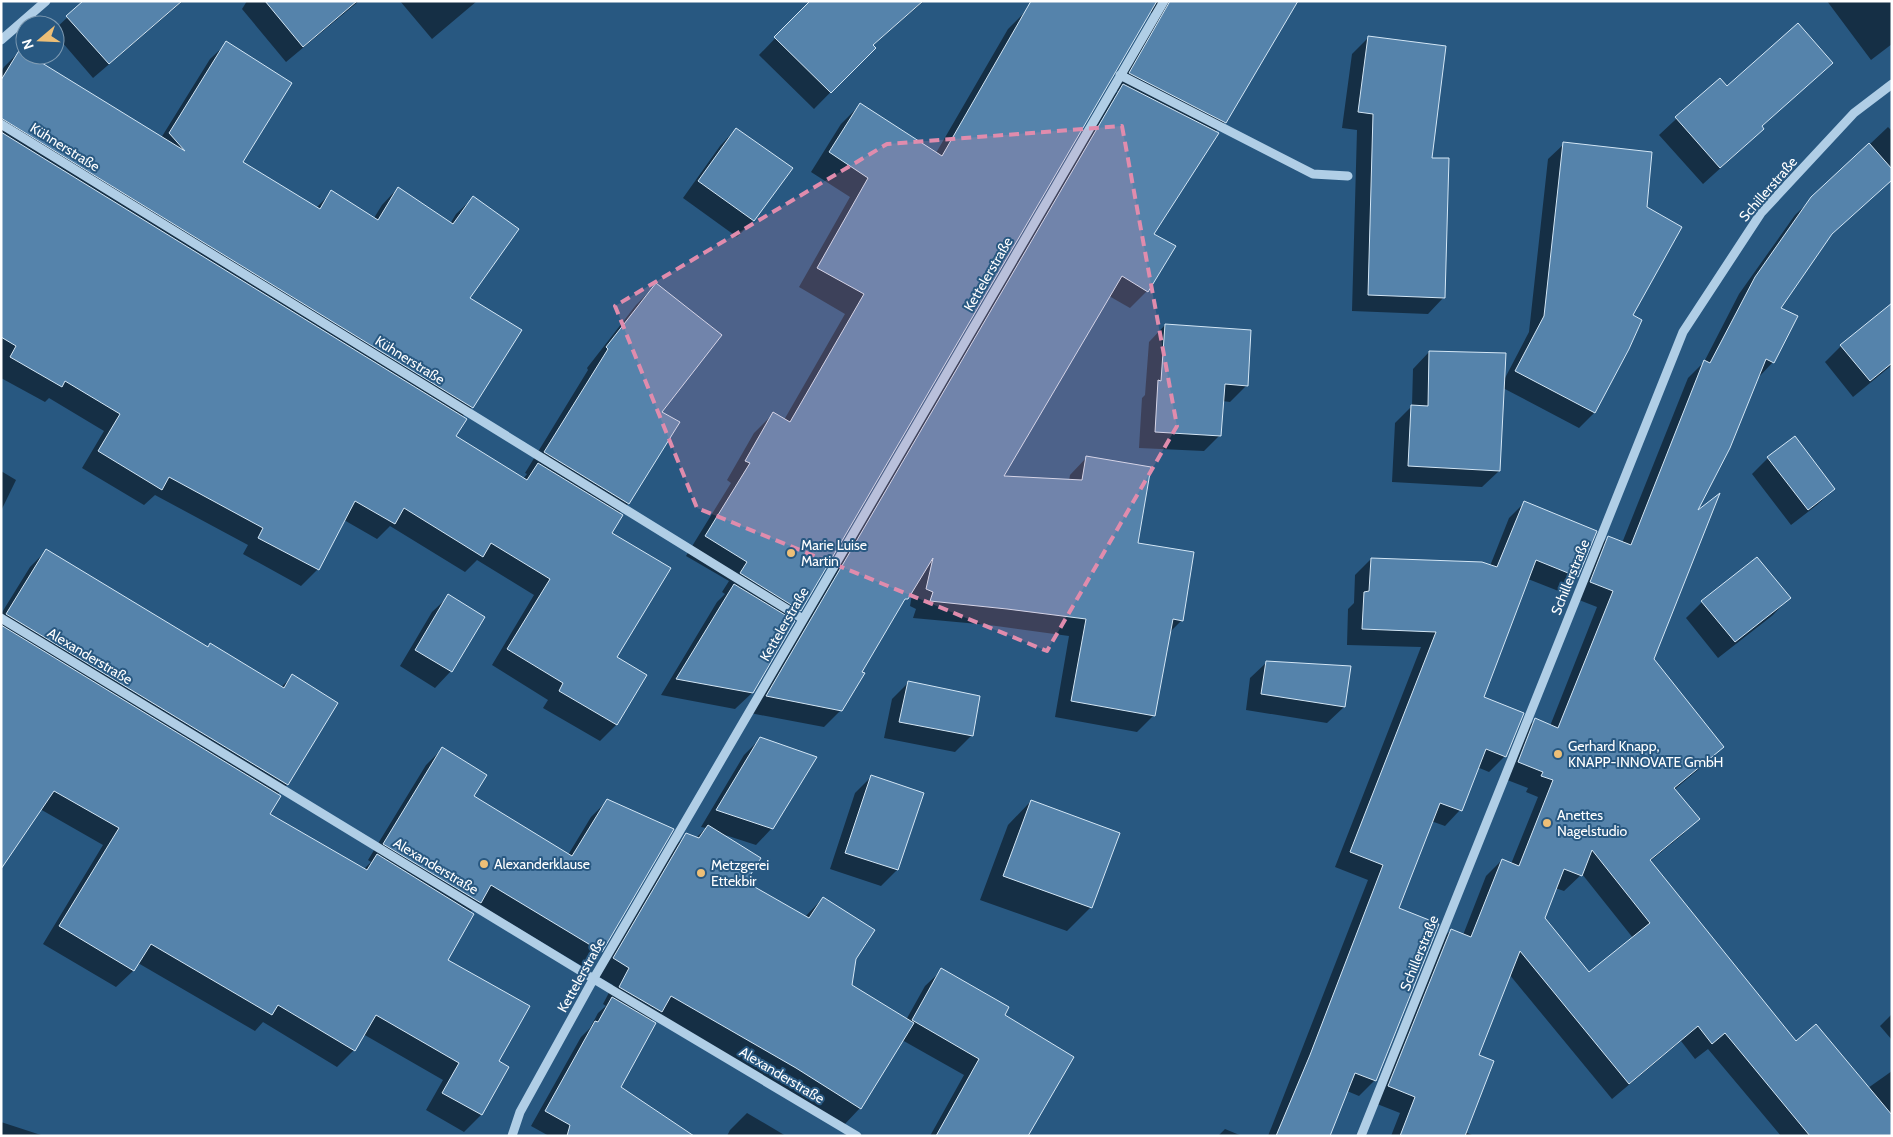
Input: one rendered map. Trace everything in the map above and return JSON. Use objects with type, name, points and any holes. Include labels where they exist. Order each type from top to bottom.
[{"type":"street","points":[[1,40],[46,1]]},
{"type":"street","name":"Kettelerstraße","points":[[512,1136],[520,1112],[594,978],[1164,1]]},
{"type":"street","points":[[1120,75],[1313,174],[1348,176]]},
{"type":"street","name":"Schillerstraße","points":[[1361,1136],[1683,332],[1761,213],[1854,113],[1892,84]]},
{"type":"street","name":"Kühnerstraße","points":[[1,124],[803,619]]},
{"type":"street","name":"Alexanderstraße","points":[[1,618],[857,1136]]},
{"type":"highlighted area","points":[[1122,126],[1177,426],[1047,651],[697,508],[615,306],[887,144]]},
{"type":"building","points":[[83,1],[182,1],[109,64],[66,16]]},
{"type":"building","points":[[265,1],[357,1],[303,47]]},
{"type":"building","points":[[810,1],[923,1],[873,45],[876,48],[831,93],[774,37]]},
{"type":"building","points":[[1031,1],[1157,1],[801,611],[740,573],[747,562],[705,536],[750,463],[745,461],[773,412],[790,422],[864,294],[817,268],[868,178],[829,152],[860,103],[942,156]]},
{"type":"building","points":[[1170,1],[1298,1],[1226,123],[1129,73]]},
{"type":"building","points":[[1798,23],[1833,63],[1762,126],[1764,129],[1720,168],[1675,117],[1720,78],[1727,86]]},
{"type":"building","points":[[1368,36],[1446,46],[1432,158],[1449,158],[1445,298],[1368,295],[1373,114],[1358,112]]},
{"type":"building","points":[[226,41],[292,83],[243,162],[320,209],[331,190],[378,220],[398,187],[453,224],[473,196],[519,229],[470,298],[522,330],[473,408],[1,118],[1,80],[15,57],[15,65],[45,65],[185,151],[169,133]]},
{"type":"building","points":[[1123,84],[1219,133],[1154,234],[1176,246],[1148,292],[1122,276],[1004,476],[1082,480],[1086,456],[1151,467],[1138,543],[1194,552],[1183,621],[1173,619],[1155,716],[1071,701],[1086,619],[930,601],[933,592],[926,589],[933,558],[908,599],[905,599],[862,672],[865,673],[842,711],[766,696]]},
{"type":"building","points":[[736,128],[793,168],[754,221],[698,181]]},
{"type":"building","points":[[1,132],[467,419],[456,436],[527,480],[538,463],[623,515],[612,533],[671,568],[617,657],[647,675],[617,725],[559,691],[563,683],[507,649],[550,579],[491,543],[483,557],[404,508],[395,524],[355,501],[319,570],[258,538],[263,528],[169,477],[162,490],[98,451],[120,414],[65,381],[62,387],[10,357],[16,346],[1,337]]},
{"type":"building","points":[[1563,142],[1652,152],[1647,207],[1682,227],[1633,315],[1642,320],[1595,413],[1515,371],[1544,316]]},
{"type":"building","points":[[1869,143],[1892,169],[1892,180],[1832,234],[1781,308],[1798,316],[1774,363],[1766,359],[1730,448],[1698,510],[1720,493],[1654,659],[1724,747],[1674,788],[1700,819],[1650,860],[1796,1041],[1816,1024],[1892,1115],[1892,1136],[1810,1136],[1725,1033],[1712,1044],[1698,1026],[1629,1084],[1520,951],[1479,1055],[1494,1061],[1465,1136],[1400,1136],[1415,1097],[1388,1086],[1451,929],[1471,937],[1502,859],[1519,866],[1553,780],[1541,776],[1543,772],[1518,762],[1535,718],[1558,728],[1613,591],[1590,582],[1608,536],[1631,545],[1704,360],[1710,363],[1755,277],[1811,197]],"holes":[[[1592,850],[1650,923],[1589,972],[1545,918],[1564,869],[1582,876]]]},
{"type":"building","points":[[656,283],[722,335],[662,412],[680,422],[629,504],[544,452],[608,349],[606,347]]},
{"type":"building","points":[[1892,303],[1892,363],[1870,381],[1840,345]]},
{"type":"building","points":[[1165,324],[1251,330],[1248,386],[1225,384],[1221,436],[1155,432],[1158,380],[1161,381]]},
{"type":"building","points":[[1429,351],[1506,353],[1500,471],[1408,466],[1411,405],[1428,406]]},
{"type":"building","points":[[1795,436],[1835,489],[1808,510],[1767,457]]},
{"type":"building","points":[[1524,501],[1597,531],[1578,577],[1536,560],[1484,697],[1524,713],[1506,757],[1486,749],[1462,811],[1440,803],[1399,908],[1439,924],[1376,1081],[1355,1073],[1330,1136],[1276,1136],[1310,1055],[1383,865],[1350,852],[1436,632],[1362,629],[1364,592],[1369,591],[1371,558],[1482,562],[1497,567]]},
{"type":"building","points":[[46,549],[208,647],[210,643],[284,688],[292,674],[338,703],[288,785],[6,614]]},
{"type":"building","points":[[1757,557],[1791,598],[1735,642],[1701,601]]},
{"type":"building","points":[[734,584],[795,621],[753,693],[676,679]]},
{"type":"building","points":[[448,594],[485,617],[452,672],[415,650]]},
{"type":"building","points":[[1,625],[281,796],[270,814],[367,870],[377,854],[474,914],[448,960],[530,1006],[499,1061],[509,1067],[482,1115],[442,1093],[459,1063],[376,1015],[355,1051],[278,1005],[272,1015],[151,944],[134,971],[59,926],[119,828],[54,791],[1,869]]},
{"type":"building","points":[[1266,661],[1351,666],[1345,707],[1261,694]]},
{"type":"building","points":[[908,681],[980,696],[973,736],[899,722]]},
{"type":"building","points":[[760,737],[817,757],[773,829],[716,810]]},
{"type":"building","points":[[442,747],[487,775],[474,796],[572,856],[607,799],[674,829],[602,952],[491,885],[481,903],[383,844]]},
{"type":"building","points":[[871,775],[924,793],[898,870],[845,853]]},
{"type":"building","points":[[1031,800],[1120,833],[1092,908],[1003,876]]},
{"type":"building","points":[[708,825],[761,858],[746,882],[809,918],[823,897],[875,930],[856,959],[852,985],[914,1023],[861,1109],[796,1068],[671,996],[662,1012],[619,987],[629,968],[613,958],[686,833],[699,838]]},
{"type":"building","points":[[941,968],[1009,1007],[1005,1015],[1074,1057],[1028,1136],[936,1136],[979,1059],[912,1020]]},
{"type":"building","points":[[612,997],[656,1023],[621,1087],[694,1136],[567,1136],[570,1125],[545,1111],[595,1021],[598,1022]]},
{"type":"place","name":"Marie Luise Martin","points":[[791,553]]},
{"type":"place","name":"Gerhard Knapp, KNAPP-INNOVATE GmbH","points":[[1558,754]]},
{"type":"place","name":"Anettes Nagelstudio","points":[[1547,823]]},
{"type":"place","name":"Alexanderklause","points":[[484,864]]},
{"type":"place","name":"Metzgerei Ettekbir","points":[[701,873]]}]
